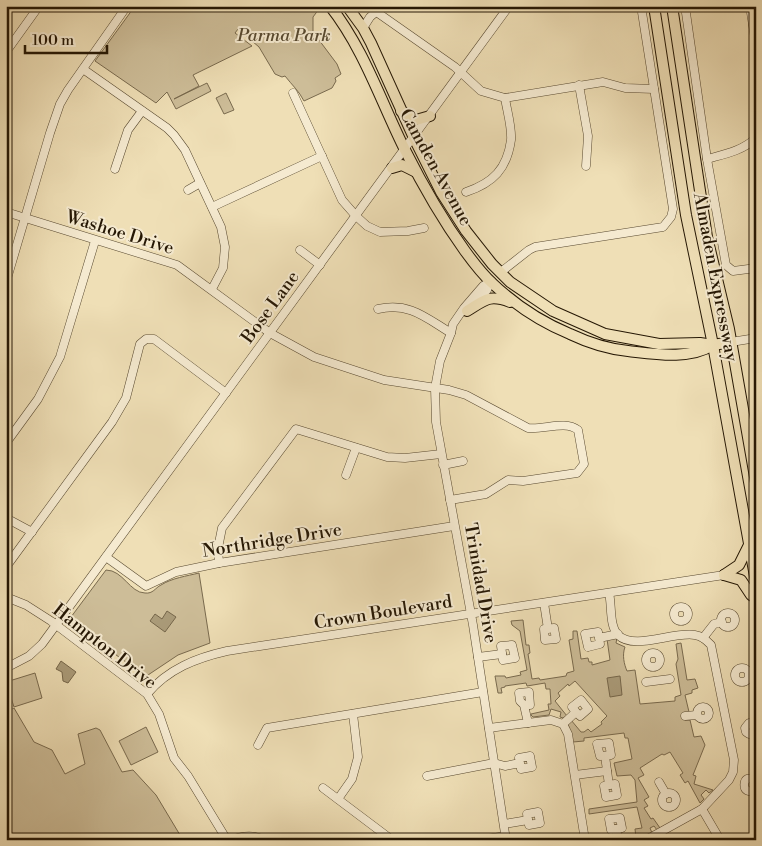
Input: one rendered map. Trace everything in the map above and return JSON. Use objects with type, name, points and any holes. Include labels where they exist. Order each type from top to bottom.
[{"type":"main road","name":"Camden Avenue","points":[[330,6],[353,38],[404,149],[446,224],[490,282],[520,306],[559,330],[597,345],[656,354],[687,354],[703,351],[713,345]]},
{"type":"main road","name":"Camden Avenue","points":[[347,6],[363,28],[441,192],[460,223],[500,272],[533,299],[553,311],[605,334],[659,344],[700,343],[713,345],[731,342]]},
{"type":"main road","name":"Almaden Expressway","points":[[654,6],[686,215],[713,345],[756,582]]},
{"type":"main road","name":"Almaden Expressway","points":[[672,6],[708,237],[731,342],[756,483]]},
{"type":"main road","points":[[401,111],[416,120],[430,116]]},
{"type":"main road","points":[[392,168],[402,165],[416,172]]},
{"type":"main road","name":"Trinidad Drive","points":[[490,282],[500,272]]},
{"type":"main road","points":[[467,311],[488,298],[498,298],[520,306]]},
{"type":"main road","points":[[724,575],[739,565],[749,545]]},
{"type":"main road","points":[[724,575],[737,578],[743,582],[751,595],[756,598]]},
{"type":"street","points":[[6,52],[39,6]]},
{"type":"street","points":[[6,282],[60,104],[82,69],[127,6]]},
{"type":"street","points":[[368,6],[455,67],[482,90],[506,98],[603,82],[625,88],[654,89],[641,6]]},
{"type":"street","name":"Bose Lane","points":[[6,668],[34,652],[42,644],[392,168],[404,149],[462,74],[510,6]]},
{"type":"street","points":[[685,6],[707,159],[726,264],[732,271],[756,268]]},
{"type":"street","points":[[750,6],[756,45]]},
{"type":"street","points":[[363,28],[370,17],[376,12]]},
{"type":"street","points":[[82,69],[174,135],[185,150],[221,228],[225,247],[223,268],[212,290]]},
{"type":"street","points":[[579,85],[588,136],[586,166]]},
{"type":"street","name":"Trinidad Drive","points":[[500,272],[529,250],[535,248],[663,227],[671,218],[673,209],[654,89]]},
{"type":"street","points":[[294,93],[342,200],[356,216],[368,226],[380,232],[408,231],[424,228]]},
{"type":"street","points":[[466,192],[491,180],[504,166],[511,139],[506,98]]},
{"type":"street","points":[[115,168],[128,130],[142,111]]},
{"type":"street","points":[[707,159],[733,153],[756,138]]},
{"type":"street","points":[[212,207],[322,156]]},
{"type":"street","points":[[188,190],[200,183]]},
{"type":"street","name":"Washoe Drive","points":[[6,212],[95,241],[178,265],[270,333],[314,357],[384,380],[449,390],[466,395],[528,428],[538,429],[568,425],[574,427],[579,433],[584,464],[577,472],[523,481],[508,480],[486,494],[450,500]]},
{"type":"street","points":[[6,443],[38,400],[60,357],[95,241]]},
{"type":"street","points":[[300,250],[320,265]]},
{"type":"street","name":"Trinidad Drive","points":[[451,333],[467,311],[487,290],[490,282]]},
{"type":"street","name":"Trinidad Drive","points":[[490,282],[483,286],[453,324],[440,361],[435,388],[436,422],[441,454],[471,614],[506,838]]},
{"type":"street","points":[[378,308],[390,306],[409,308],[451,333]]},
{"type":"street","name":"Camden Avenue","points":[[731,342],[756,338]]},
{"type":"street","points":[[6,567],[112,422],[126,398],[140,344],[146,339],[154,339],[226,393]]},
{"type":"street","points":[[219,563],[218,548],[222,528],[296,429],[387,457],[405,458],[441,454]]},
{"type":"street","points":[[346,475],[356,448]]},
{"type":"street","points":[[443,465],[463,461]]},
{"type":"street","points":[[6,518],[32,532]]},
{"type":"street","name":"Northridge Drive","points":[[106,557],[146,586],[176,572],[219,563],[454,526]]},
{"type":"street","name":"Crown Boulevard","points":[[147,694],[174,670],[204,656],[227,651],[724,575]]},
{"type":"street","points":[[609,593],[613,624],[618,634],[631,641],[695,634],[711,644],[734,760],[734,772],[729,780],[702,809],[646,840]]},
{"type":"street","name":"Hampton Drive","points":[[6,597],[26,605],[56,625],[147,694],[159,714],[174,758],[188,776],[227,840]]},
{"type":"street","points":[[544,603],[548,629]]},
{"type":"street","points":[[680,604],[674,614],[681,621],[684,634]]},
{"type":"street","points":[[704,638],[714,624],[722,622],[723,616],[726,613],[738,617]]},
{"type":"street","points":[[599,638],[618,634]]},
{"type":"street","points":[[651,639],[653,653],[648,654],[646,660],[649,666],[654,666],[655,681]]},
{"type":"street","points":[[478,658],[502,654]]},
{"type":"street","points":[[718,680],[735,676],[736,672],[743,668],[751,672]]},
{"type":"street","points":[[646,682],[670,679]]},
{"type":"street","points":[[258,744],[267,728],[483,692]]},
{"type":"street","points":[[524,705],[528,723]]},
{"type":"street","points":[[685,716],[697,715],[698,709],[702,707],[706,708],[709,713],[725,711]]},
{"type":"street","points":[[563,724],[576,712]]},
{"type":"street","points":[[338,799],[352,779],[358,757],[353,714]]},
{"type":"street","points":[[489,728],[550,720],[563,724],[568,734],[585,840]]},
{"type":"street","points":[[746,730],[749,722],[756,724]]},
{"type":"street","points":[[729,732],[746,730]]},
{"type":"street","points":[[746,730],[749,734],[756,733]]},
{"type":"street","points":[[605,756],[610,785]]},
{"type":"street","points":[[427,776],[494,763],[505,766],[520,763]]},
{"type":"street","points":[[575,775],[608,771]]},
{"type":"street","points":[[734,772],[745,781]]},
{"type":"street","points":[[745,781],[751,778],[756,782]]},
{"type":"street","points":[[745,781],[746,790],[750,791],[756,788]]},
{"type":"street","points":[[659,782],[666,794],[663,797],[664,804],[669,807],[673,806],[683,821]]},
{"type":"street","points":[[322,788],[392,840]]},
{"type":"street","points":[[702,809],[719,838]]},
{"type":"street","points":[[614,815],[620,818],[622,828],[616,829],[618,840]]},
{"type":"street","points":[[504,824],[528,820]]},
{"type":"street","points":[[232,840],[243,835],[263,840]]},
{"type":"street","points":[[752,840],[756,835]]},
{"type":"street","points":[[480,840],[506,838]]},
{"type":"green space","name":"Parma Park","points":[[135,6],[317,6],[319,9],[313,17],[313,32],[337,64],[341,74],[335,78],[336,81],[332,88],[304,101],[285,76],[282,77],[275,74],[259,47],[238,29],[235,33],[252,46],[193,75],[199,86],[174,99],[207,83],[211,91],[176,109],[167,92],[156,103],[95,61]]},
{"type":"green space","points":[[226,93],[234,110],[224,114],[216,98]]},
{"type":"green space","points":[[106,570],[112,571],[135,589],[145,593],[152,592],[170,581],[199,573],[210,643],[178,655],[148,675],[144,675],[71,621],[71,617]]},
{"type":"green space","points":[[523,620],[526,645],[529,645],[530,653],[528,654],[532,679],[539,678],[540,680],[566,676],[567,673],[574,671],[569,640],[573,639],[573,631],[577,631],[581,659],[588,658],[592,665],[610,660],[607,639],[617,638],[616,643],[625,647],[624,659],[627,671],[635,670],[640,704],[675,701],[675,697],[681,695],[676,664],[678,659],[676,644],[681,643],[687,680],[695,679],[698,688],[692,690],[692,693],[685,695],[689,712],[684,713],[685,720],[690,720],[694,737],[701,736],[705,745],[693,775],[696,776],[694,784],[713,790],[709,793],[706,790],[701,795],[704,799],[700,803],[688,781],[685,783],[680,775],[683,773],[670,752],[662,754],[640,768],[644,775],[638,778],[649,797],[644,800],[648,806],[644,808],[660,828],[657,830],[654,826],[650,828],[652,833],[636,838],[635,829],[642,828],[637,807],[589,814],[589,809],[637,802],[635,780],[631,775],[617,776],[614,763],[632,759],[628,738],[625,738],[624,733],[584,738],[584,741],[573,742],[568,724],[571,720],[581,732],[588,729],[591,732],[602,724],[601,722],[607,716],[575,681],[569,686],[568,684],[558,693],[560,696],[555,701],[567,716],[563,718],[560,717],[561,712],[551,709],[549,715],[533,717],[531,715],[549,710],[548,704],[551,704],[550,689],[546,689],[545,683],[527,686],[526,683],[505,686],[501,688],[502,693],[498,693],[495,676],[505,676],[506,678],[521,675],[520,672],[527,670],[520,631],[512,625],[511,621]]},
{"type":"green space","points":[[35,673],[42,698],[14,707],[6,682]]},
{"type":"green space","points":[[14,708],[34,742],[52,750],[65,774],[85,764],[78,734],[96,728],[100,730],[122,772],[133,770],[156,795],[183,840],[6,840],[6,712]]},
{"type":"green space","points":[[146,727],[158,752],[131,765],[119,741]]},
{"type":"shaded area","points":[[167,611],[176,617],[165,632],[150,621],[155,614],[162,619]]},
{"type":"shaded area","points":[[61,661],[76,672],[68,683],[63,681],[62,672],[56,669]]},
{"type":"shaded area","points":[[620,676],[622,695],[610,697],[607,678]]}]
